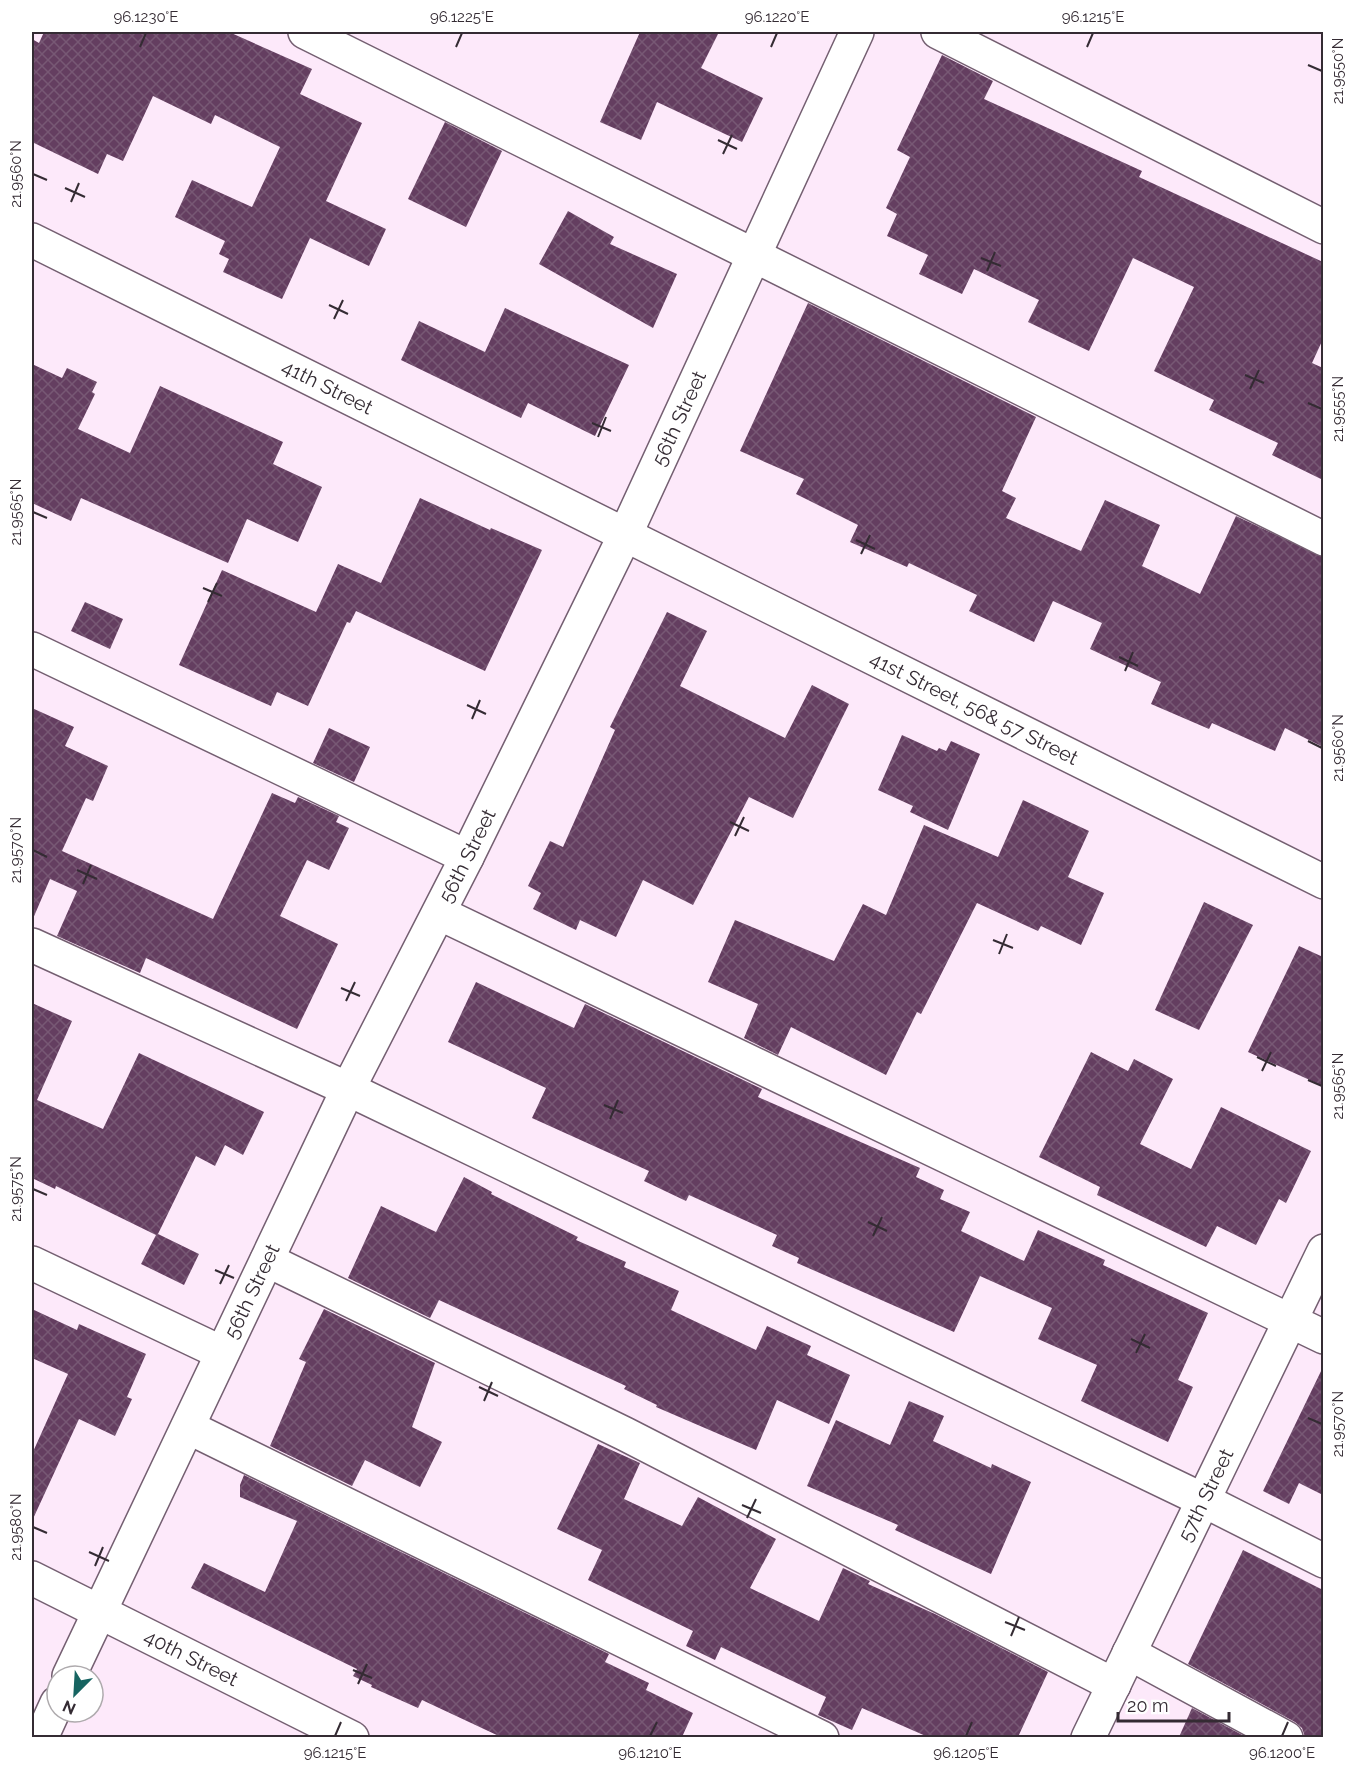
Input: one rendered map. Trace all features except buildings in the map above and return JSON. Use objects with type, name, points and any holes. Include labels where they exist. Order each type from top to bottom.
[{"type":"street","points":[[305,32],[1323,539]]},
{"type":"street","name":"56th Street","points":[[74,1664],[348,1089],[467,857],[625,535],[857,32]]},
{"type":"street","points":[[938,32],[1323,227]]},
{"type":"street","name":"41th Street","points":[[32,240],[625,535]]},
{"type":"street","name":"41st Street, 56& 57 Street","points":[[625,535],[1323,882]]},
{"type":"street","points":[[32,649],[467,857]]},
{"type":"street","points":[[439,913],[1323,1337]]},
{"type":"street","points":[[32,945],[348,1089],[1203,1500],[1323,1561]]},
{"type":"street","name":"57th Street","points":[[1088,1737],[1323,1251]]},
{"type":"street","points":[[267,1260],[624,1434],[1114,1685]]},
{"type":"street","points":[[32,1263],[222,1353]]},
{"type":"street","points":[[188,1427],[822,1737]]},
{"type":"street","name":"40th Street","points":[[32,1578],[352,1737]]},
{"type":"street","points":[[1130,1653],[1286,1737]]}]
